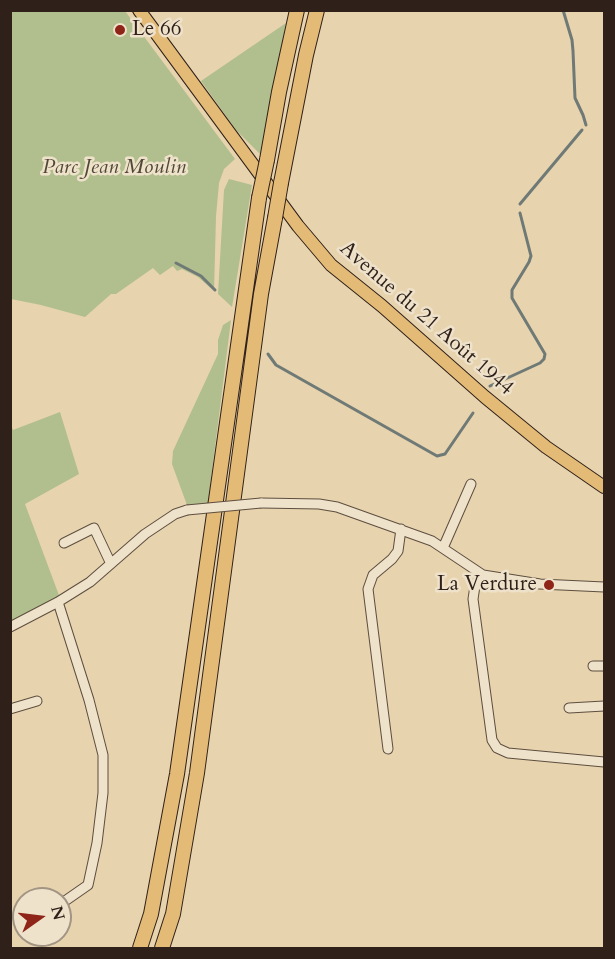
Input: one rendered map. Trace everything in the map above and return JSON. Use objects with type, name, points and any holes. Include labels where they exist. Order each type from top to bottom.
[{"type":"highway","points":[[140,948],[151,914],[177,774],[259,198],[297,10]]},
{"type":"highway","points":[[162,948],[173,914],[197,773],[261,294],[316,10]]},
{"type":"main road","name":"Avenue du 21 Août 1944","points":[[139,10],[298,226],[332,265],[546,447],[604,487]]},
{"type":"street","points":[[443,548],[471,484]]},
{"type":"street","points":[[10,627],[90,582],[146,534],[175,514],[187,510],[261,503],[319,504],[337,507],[432,541],[483,575],[540,584],[604,587]]},
{"type":"street","points":[[64,543],[94,528],[111,564]]},
{"type":"street","points":[[388,749],[368,589],[373,575],[398,551],[400,529]]},
{"type":"street","points":[[483,575],[475,586],[473,599],[492,740],[497,747],[508,753],[604,762]]},
{"type":"street","points":[[58,602],[89,700],[103,755],[103,794],[97,843],[88,885],[72,896]]},
{"type":"street","points":[[593,666],[604,666]]},
{"type":"street","points":[[10,709],[37,701]]},
{"type":"street","points":[[569,708],[604,706]]},
{"type":"green space","name":"Parc Jean Moulin","points":[[10,11],[125,11],[235,159],[224,169],[219,183],[214,291],[198,277],[182,269],[177,271],[173,266],[160,275],[153,268],[116,294],[111,294],[85,317],[11,299]]},
{"type":"green space","points":[[286,23],[261,155],[236,130],[201,81]]},
{"type":"green space","points":[[229,179],[252,185],[232,307],[218,294],[224,190]]},
{"type":"green space","points":[[231,320],[208,503],[187,505],[172,464],[173,451],[218,354],[218,340],[223,325]]},
{"type":"green space","points":[[60,412],[79,474],[25,504],[60,598],[11,621],[10,423],[13,430]]},
{"type":"waterway","points":[[563,10],[572,40],[575,98],[586,125]]},
{"type":"waterway","points":[[520,204],[582,130]]},
{"type":"waterway","points":[[490,386],[540,363],[545,354],[512,298],[512,290],[531,256],[520,213]]},
{"type":"waterway","points":[[176,263],[201,276],[215,290]]},
{"type":"waterway","points":[[268,354],[276,365],[437,456],[445,454],[473,413]]},
{"type":"place","name":"Le 66","points":[[120,30]]},
{"type":"place","name":"La Verdure","points":[[549,585]]}]
